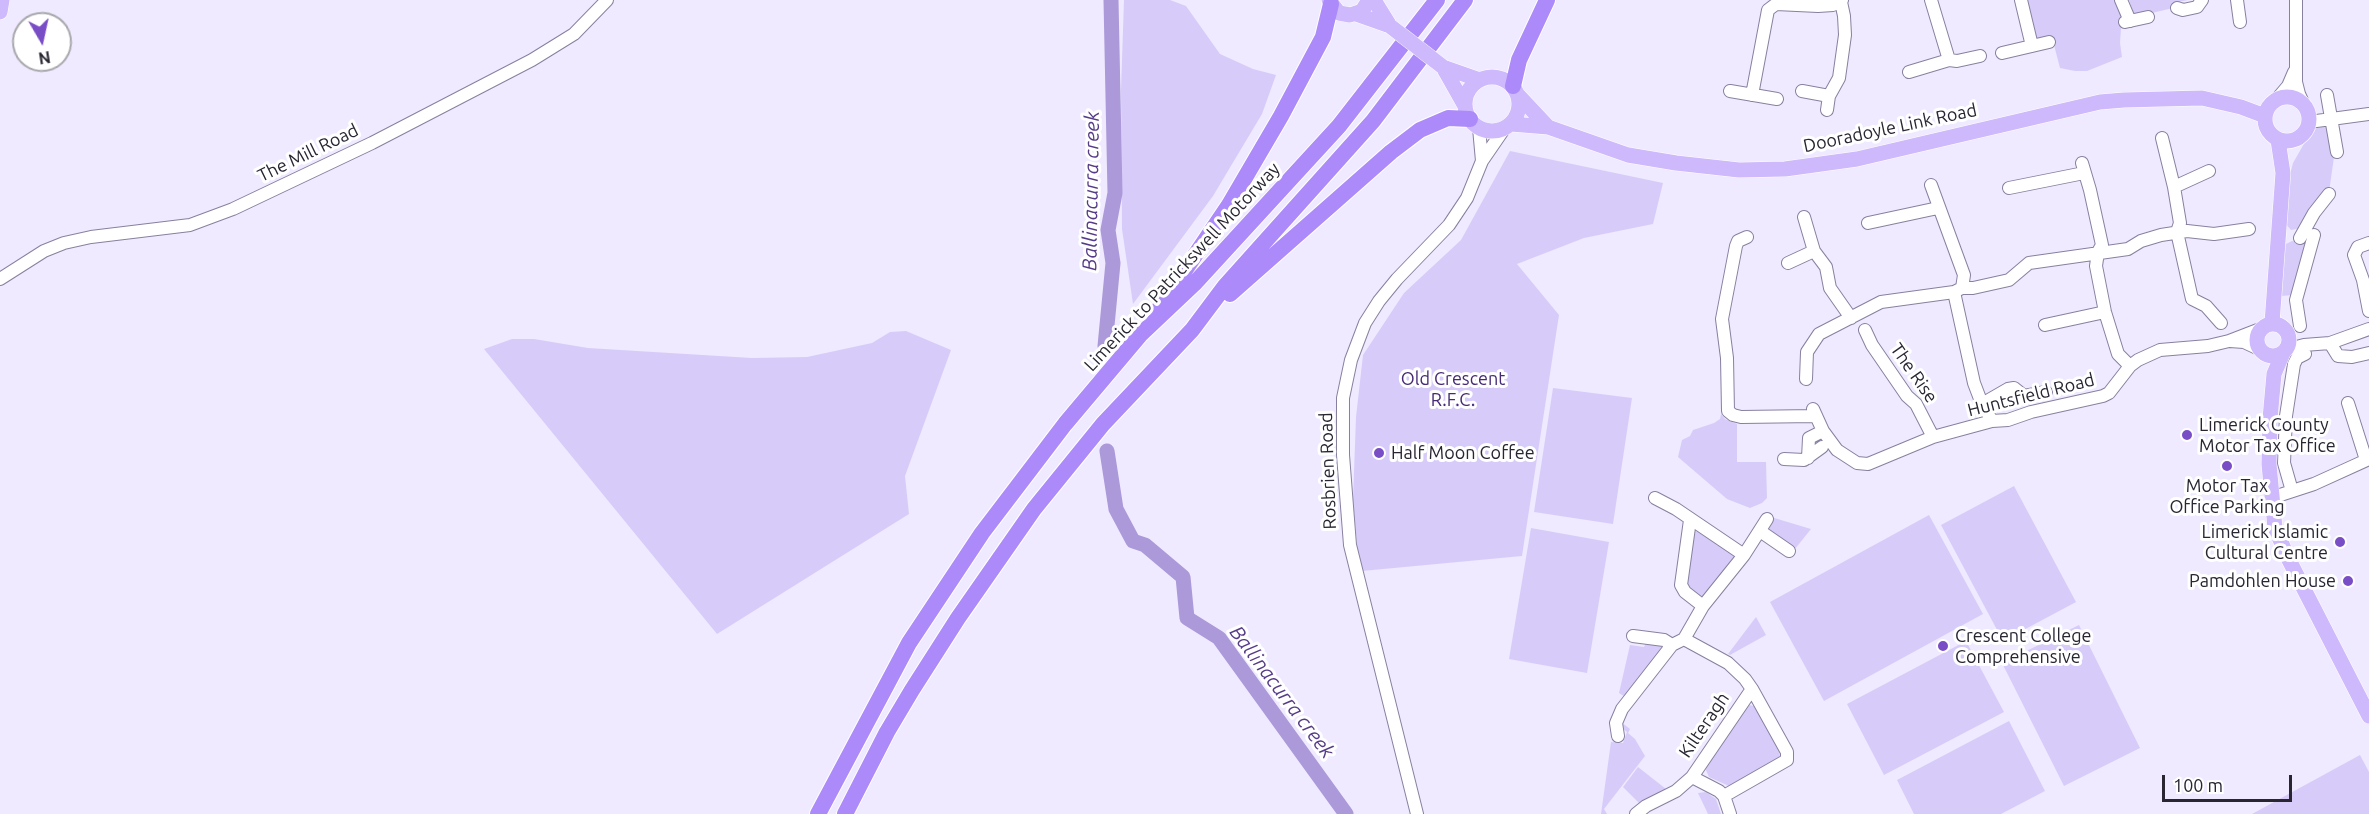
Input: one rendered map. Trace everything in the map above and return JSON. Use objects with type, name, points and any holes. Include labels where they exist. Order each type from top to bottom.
[{"type":"highway","name":"Limerick to Patrickswell Motorway","points":[[818,814],[909,643],[982,532],[1065,424],[1140,335],[1194,284],[1333,133],[1437,0]]},
{"type":"highway","points":[[1192,330],[1225,286],[1372,121],[1465,0]]},
{"type":"highway","points":[[1515,90],[1519,60],[1547,0]]},
{"type":"highway","points":[[1140,335],[1229,205],[1281,116],[1323,37],[1330,2]]},
{"type":"highway","points":[[845,814],[883,740],[958,618],[1034,509],[1103,424],[1192,330],[1338,199],[1420,130],[1448,118],[1472,118]]},
{"type":"main road","points":[[0,12],[2,0]]},
{"type":"main road","points":[[1330,2],[1339,13],[1350,15],[1362,11],[1369,0]]},
{"type":"main road","points":[[1374,0],[1390,26]]},
{"type":"main road","points":[[1356,14],[1390,26],[1443,67],[1480,80],[1498,78],[1515,90],[1519,110],[1508,126],[1488,131],[1472,118],[1443,67]]},
{"type":"main road","points":[[1472,118],[1469,91],[1480,80]]},
{"type":"main road","name":"Dooradoyle Link Road","points":[[1515,90],[1548,127]]},
{"type":"main road","points":[[2283,173],[2297,140],[2304,134],[2309,123],[2308,111],[2304,105],[2290,97],[2270,107],[2267,129],[2278,140],[2286,142],[2297,140]]},
{"type":"main road","name":"Dooradoyle Link Road","points":[[1508,126],[1548,127],[1628,155],[1676,163],[1739,170],[1785,169],[1857,159],[2100,102],[2202,98],[2241,107],[2270,107]]},
{"type":"main road","points":[[2274,374],[2256,340],[2266,326],[2273,301],[2283,173],[2278,140]]},
{"type":"main road","points":[[2266,326],[2285,328],[2293,348]]},
{"type":"main road","points":[[2261,351],[2274,356],[2293,348]]},
{"type":"main road","points":[[2293,348],[2274,374],[2269,443],[2271,498],[2275,528],[2369,716]]},
{"type":"street","name":"The Mill Road","points":[[0,279],[44,251],[64,243],[91,237],[190,225],[243,204],[372,143],[532,60],[574,34],[607,0]]},
{"type":"street","points":[[1931,0],[1949,60]]},
{"type":"street","points":[[2021,0],[2032,46]]},
{"type":"street","points":[[2121,0],[2127,21],[2148,17]]},
{"type":"street","points":[[2177,8],[2183,10],[2197,7],[2202,0]]},
{"type":"street","points":[[2237,0],[2240,22]]},
{"type":"street","points":[[2296,0],[2296,68],[2299,94],[2304,105]]},
{"type":"street","points":[[1752,95],[1768,10],[1775,2],[1818,6],[1842,1],[1844,46],[1839,78],[1828,96],[1827,110]]},
{"type":"street","points":[[2002,53],[2049,42]]},
{"type":"street","points":[[1910,72],[1949,60],[1957,61],[1980,56]]},
{"type":"street","points":[[2270,107],[2288,86],[2296,68]]},
{"type":"street","points":[[1730,91],[1777,99]]},
{"type":"street","points":[[1802,92],[1828,96]]},
{"type":"street","points":[[2327,95],[2337,152]]},
{"type":"street","points":[[2309,123],[2369,114]]},
{"type":"street","name":"Rosbrien Road","points":[[1472,118],[1482,161]]},
{"type":"street","name":"Rosbrien Road","points":[[1417,814],[1350,545],[1344,478],[1343,398],[1351,360],[1365,323],[1378,301],[1449,225],[1467,198],[1482,161],[1508,126]]},
{"type":"street","points":[[2162,138],[2174,187],[2180,223],[2177,232],[2192,299],[2206,306],[2221,323]]},
{"type":"street","points":[[2009,188],[2083,168],[2102,245],[2098,252],[2096,267],[2105,312],[2118,354],[2130,366]]},
{"type":"street","points":[[2174,187],[2209,171]]},
{"type":"street","points":[[1931,185],[1965,274],[1958,290],[1974,383],[1992,421]]},
{"type":"street","points":[[2300,326],[2296,300],[2314,213],[2328,194]]},
{"type":"street","points":[[1868,223],[1938,208]]},
{"type":"street","points":[[1804,217],[1814,251],[1826,267],[1830,288],[1851,318]]},
{"type":"street","points":[[1806,379],[1807,352],[1819,334],[1881,302],[2009,280],[2029,263],[2128,249],[2141,241],[2177,232],[2214,234],[2249,229]]},
{"type":"street","points":[[2278,235],[2309,238]]},
{"type":"street","points":[[1747,237],[1738,241],[1736,246],[1722,319],[1727,358],[1728,411],[1733,416],[1741,417],[1814,412],[1823,431],[1809,438],[1808,458]]},
{"type":"street","points":[[2369,243],[2358,247],[2354,255],[2364,280],[2369,311]]},
{"type":"street","points":[[1788,263],[1814,251]]},
{"type":"street","points":[[2273,301],[2296,300]]},
{"type":"street","points":[[2045,326],[2105,312]]},
{"type":"street","name":"Huntsfield Road","points":[[1823,431],[1837,450],[1850,460],[1862,465],[1881,460],[1933,437],[2103,396],[2109,393],[2130,366],[2160,350],[2199,348],[2229,341],[2266,326]]},
{"type":"street","name":"The Rise","points":[[1865,330],[1872,345],[1907,396],[1916,404],[1933,437]]},
{"type":"street","points":[[2292,491],[2284,463],[2286,416],[2292,374],[2297,358],[2293,348],[2330,343],[2369,330]]},
{"type":"street","name":"Huntsfield Road","points":[[2229,341],[2244,342],[2261,351]]},
{"type":"street","points":[[2330,343],[2338,356],[2352,357],[2369,353]]},
{"type":"street","points":[[2274,374],[2292,374]]},
{"type":"street","points":[[1982,404],[2008,389],[2014,388],[2024,396],[2046,392]]},
{"type":"street","points":[[2271,498],[2339,474],[2368,460],[2348,403]]},
{"type":"street","points":[[1784,459],[1808,458],[1822,447]]},
{"type":"street","points":[[1655,498],[1673,507],[1744,555]]},
{"type":"street","points":[[1618,736],[1616,723],[1622,709],[1672,645],[1684,639],[1703,606],[1744,555],[1767,519]]},
{"type":"street","points":[[1690,520],[1680,585],[1703,606]]},
{"type":"street","points":[[1760,531],[1789,551]]},
{"type":"street","points":[[1633,636],[1664,640],[1672,645]]},
{"type":"street","name":"Kilteragh","points":[[1684,639],[1728,663],[1752,689],[1692,777],[1712,786],[1724,796]]},
{"type":"street","points":[[1730,814],[1724,796],[1787,760],[1787,752],[1752,689]]},
{"type":"street","points":[[1636,814],[1646,806],[1676,791],[1692,777]]},
{"type":"green space","points":[[1124,0],[1170,0],[1186,6],[1220,54],[1253,69],[1276,75],[1262,114],[1213,196],[1133,304],[1122,229],[1121,90]]},
{"type":"green space","points":[[2024,0],[2118,0],[2122,13],[2120,43],[2122,57],[2087,71],[2060,68],[2054,45],[2036,40]]},
{"type":"green space","points":[[2129,0],[2188,0],[2173,3],[2173,8],[2135,17]]},
{"type":"green space","points":[[2328,126],[2334,157],[2329,192],[2301,228],[2291,230],[2285,223],[2289,178],[2293,163],[2309,135],[2317,128]]},
{"type":"green space","name":"Old Crescent R.F.C.","points":[[1510,151],[1663,183],[1653,224],[1584,238],[1517,264],[1559,315],[1522,556],[1362,571],[1358,555],[1353,500],[1356,417],[1363,355],[1404,293],[1461,240]]},
{"type":"green space","points":[[2292,241],[2308,242],[2295,295],[2280,296],[2284,245]]},
{"type":"green space","points":[[906,331],[951,350],[905,476],[909,514],[717,634],[484,349],[512,339],[534,339],[588,348],[752,358],[807,357],[872,343],[890,332]]},
{"type":"green space","points":[[1553,388],[1632,398],[1613,524],[1534,512]]},
{"type":"green space","points":[[1721,414],[1725,419],[1737,424],[1737,462],[1766,462],[1767,498],[1750,508],[1727,499],[1678,457],[1682,440],[1690,436],[1693,430],[1720,419]]},
{"type":"green space","points":[[2014,486],[2076,602],[2003,641],[1941,525]]},
{"type":"green space","points":[[1929,515],[1983,614],[1824,701],[1770,602]]},
{"type":"green space","points":[[1771,517],[1811,529],[1795,549],[1768,531],[1767,526]]},
{"type":"green space","points":[[1531,528],[1609,542],[1587,673],[1509,659]]},
{"type":"green space","points":[[1694,531],[1700,532],[1735,555],[1704,597],[1698,596],[1689,589],[1685,580]]},
{"type":"green space","points":[[1756,617],[1766,635],[1728,654]]},
{"type":"green space","points":[[2079,625],[2140,748],[2064,786],[2002,663]]},
{"type":"green space","points":[[1966,641],[2004,712],[1884,775],[1847,704]]},
{"type":"green space","points":[[1646,643],[1663,646],[1663,648],[1627,698],[1619,693],[1630,645],[1644,647]]},
{"type":"green space","points":[[1749,705],[1754,706],[1779,750],[1780,757],[1729,786],[1709,777],[1705,768]]},
{"type":"green space","points":[[2009,721],[2045,791],[2001,814],[1914,814],[1897,780]]},
{"type":"green space","points":[[1621,722],[1630,729],[1628,733],[1635,739],[1645,756],[1604,809],[1607,814],[1601,814],[1611,742],[1623,743],[1627,732],[1621,727]]},
{"type":"green space","points":[[2360,755],[2369,772],[2369,814],[2252,814]]},
{"type":"green space","points":[[1638,767],[1666,789],[1640,804],[1623,787]]},
{"type":"green space","points":[[1706,792],[1716,799],[1721,814],[1708,814],[1698,793]]},
{"type":"waterway","name":"Ballinacurra creek","points":[[1105,346],[1113,263],[1108,230],[1115,193],[1111,0]]},
{"type":"waterway","name":"Ballinacurra creek","points":[[1107,451],[1116,509],[1133,541],[1145,545],[1183,577],[1187,618],[1219,638],[1346,814]]},
{"type":"place","name":"Limerick County Motor Tax Office","points":[[2187,435]]},
{"type":"place","name":"Half Moon Coffee","points":[[1379,453]]},
{"type":"place","name":"Motor Tax Office Parking","points":[[2227,466]]},
{"type":"place","name":"Limerick Islamic Cultural Centre","points":[[2340,542]]},
{"type":"place","name":"Pamdohlen House","points":[[2348,581]]},
{"type":"place","name":"Crescent College Comprehensive","points":[[1943,646]]}]
